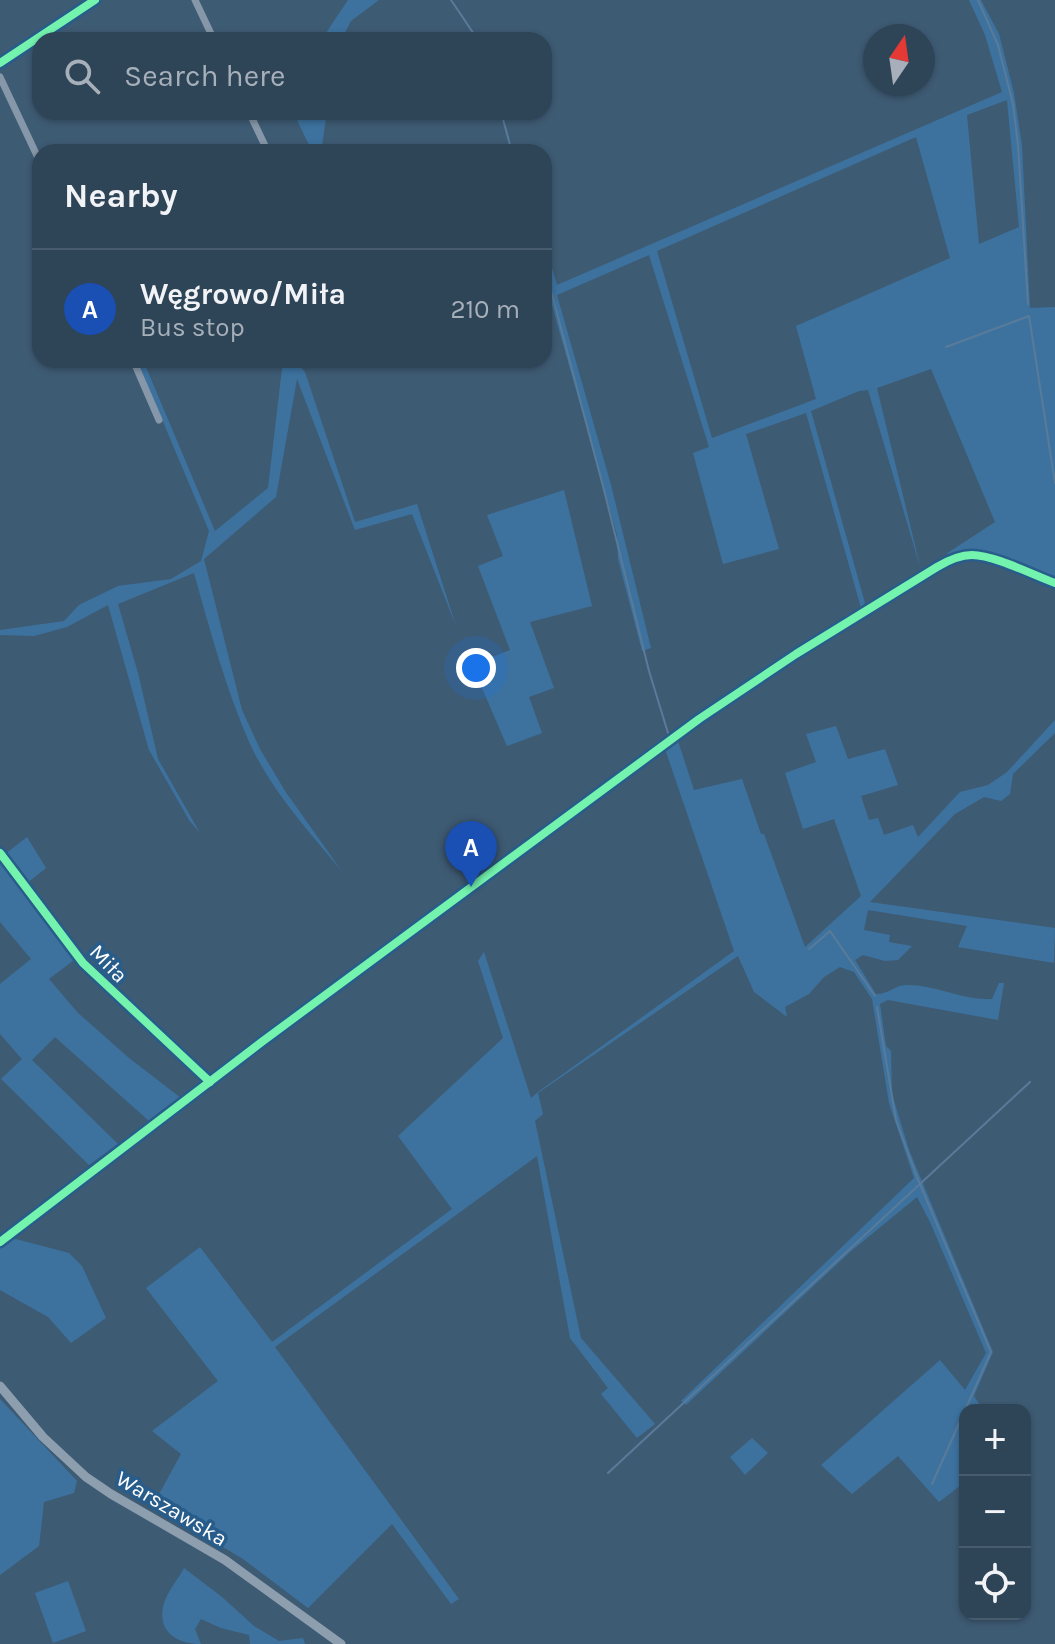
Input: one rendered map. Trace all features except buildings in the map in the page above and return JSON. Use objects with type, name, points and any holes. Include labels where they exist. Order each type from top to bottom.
[{"type":"main road","points":[[47,32],[95,0]]},
{"type":"main road","points":[[0,63],[32,42]]},
{"type":"main road","name":"Warszawska","points":[[0,1386],[43,1437],[86,1477],[225,1560],[341,1644]]},
{"type":"street","points":[[195,0],[210,32]]},
{"type":"street","points":[[0,77],[32,145]]},
{"type":"street","points":[[253,120],[264,144]]},
{"type":"street","points":[[136,368],[159,420]]},
{"type":"street","points":[[0,1242],[699,719],[796,654],[952,559],[984,556],[1055,583]]},
{"type":"street","name":"Miła","points":[[0,853],[83,963],[210,1082]]},
{"type":"shaded area","points":[[348,0],[379,0],[351,21],[345,32],[327,32]]},
{"type":"shaded area","points":[[969,0],[981,0],[999,34],[1014,93],[1022,146],[1030,308],[1055,307],[1055,580],[1002,558],[978,552],[946,554],[995,522],[931,369],[877,388],[921,570],[868,390],[811,411],[865,603],[861,608],[806,413],[746,434],[779,549],[723,564],[693,453],[709,447],[649,255],[557,295],[611,485],[651,648],[642,651],[618,559],[617,535],[552,305],[552,268],[557,285],[1002,92],[985,35]],"holes":[[[1007,100],[1019,227],[979,244],[967,115]],[[916,137],[950,258],[796,326],[816,399],[712,438],[657,251]]]},
{"type":"shaded area","points":[[297,120],[326,120],[322,144],[309,144]]},
{"type":"shaded area","points":[[140,368],[146,368],[215,531],[268,488],[282,368],[301,368],[305,372],[355,522],[417,504],[456,626],[412,514],[355,530],[297,379],[276,497],[204,559],[242,710],[285,791],[341,870],[280,794],[250,744],[226,681],[194,573],[118,604],[158,759],[200,833],[189,820],[149,750],[108,605],[67,627],[34,636],[0,635],[0,630],[64,621],[79,605],[118,586],[171,579],[201,561],[209,531]]},
{"type":"shaded area","points":[[564,490],[592,606],[530,622],[554,688],[529,697],[542,733],[507,746],[472,665],[510,650],[478,566],[503,556],[487,515]]},
{"type":"shaded area","points":[[1055,720],[1055,733],[1013,774],[1010,794],[1001,801],[984,797],[955,814],[870,902],[1055,928],[1054,963],[958,947],[967,926],[868,910],[864,930],[890,935],[889,942],[912,946],[898,960],[885,961],[863,955],[855,960],[876,994],[905,985],[916,985],[970,998],[992,999],[999,983],[1004,983],[998,1020],[888,1000],[880,1004],[886,1046],[891,1051],[892,1094],[909,1150],[993,1352],[974,1396],[979,1404],[959,1404],[959,1487],[939,1502],[898,1456],[852,1494],[821,1465],[940,1360],[965,1390],[986,1353],[917,1197],[850,1252],[686,1405],[681,1401],[914,1178],[889,1103],[872,999],[854,972],[840,967],[824,977],[809,994],[785,1007],[787,1017],[754,992],[738,956],[538,1093],[543,1114],[535,1121],[581,1338],[655,1424],[637,1438],[601,1394],[608,1388],[570,1338],[537,1156],[275,1347],[459,1599],[451,1604],[392,1524],[308,1608],[243,1559],[153,1505],[181,1454],[152,1431],[218,1381],[146,1288],[200,1247],[272,1342],[452,1209],[398,1136],[503,1038],[478,961],[484,952],[531,1098],[734,951],[665,749],[678,741],[694,790],[742,779],[805,947],[861,896],[834,819],[803,829],[785,773],[816,762],[806,734],[836,726],[848,759],[885,749],[898,785],[861,796],[869,820],[878,818],[884,835],[913,825],[918,837],[960,792],[988,785],[1007,772]]},
{"type":"shaded area","points":[[27,837],[46,868],[21,888],[74,960],[49,979],[78,1013],[181,1098],[149,1121],[55,1037],[32,1060],[118,1144],[89,1165],[1,1079],[22,1059],[0,1034],[0,984],[31,959],[0,922],[0,858]]},
{"type":"shaded area","points":[[12,1238],[69,1253],[82,1266],[106,1318],[71,1343],[48,1317],[0,1290],[0,1248]]},
{"type":"shaded area","points":[[0,1399],[77,1481],[74,1493],[44,1502],[39,1546],[0,1575]]},
{"type":"shaded area","points":[[752,1438],[768,1453],[745,1475],[730,1457]]},
{"type":"shaded area","points":[[184,1568],[254,1626],[279,1641],[303,1638],[305,1644],[250,1644],[249,1635],[201,1619],[195,1629],[201,1644],[176,1638],[166,1628],[162,1613],[164,1603]]},
{"type":"shaded area","points":[[68,1581],[86,1631],[53,1643],[35,1593]]},
{"type":"waterway","points":[[451,0],[473,32]]},
{"type":"waterway","points":[[978,0],[998,45],[1013,104],[1028,304]]},
{"type":"waterway","points":[[503,120],[510,144]]},
{"type":"waterway","points":[[552,294],[649,671],[668,733]]},
{"type":"waterway","points":[[946,347],[1029,316],[1055,483]]},
{"type":"waterway","points":[[809,949],[830,931],[875,996]]},
{"type":"waterway","points":[[877,1007],[896,1120],[991,1352],[932,1484]]},
{"type":"waterway","points":[[608,1473],[1030,1082]]},
{"type":"cycle path","points":[[47,32],[95,0]]},
{"type":"cycle path","points":[[0,63],[32,42]]},
{"type":"cycle path","points":[[0,1242],[263,1041],[699,719],[796,654],[958,557],[972,555],[991,558],[1055,583]]},
{"type":"cycle path","points":[[0,853],[83,963],[210,1082]]},
{"type":"place","name":"Węgrowo/Miła","points":[[471,887]]}]
